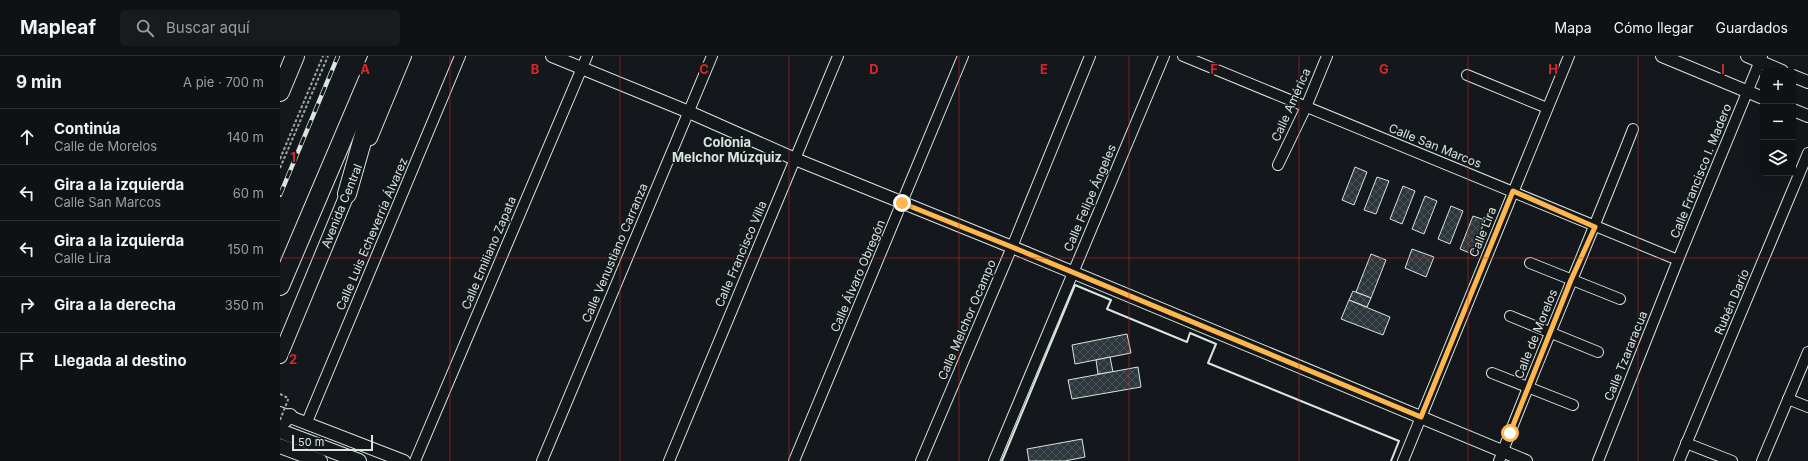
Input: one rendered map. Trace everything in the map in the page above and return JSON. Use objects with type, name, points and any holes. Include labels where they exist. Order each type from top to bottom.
[{"type":"highway","points":[[280,92],[295,56]]},
{"type":"highway","name":"Avenida Central","points":[[280,286],[378,56]]},
{"type":"highway","points":[[347,194],[388,56]]},
{"type":"main road","name":"Avenida Central","points":[[280,356],[404,56]]},
{"type":"main road","points":[[280,431],[359,461]]},
{"type":"main road","points":[[280,446],[320,461]]},
{"type":"street","name":"Calle Luis Echeverría Álvarez","points":[[307,422],[460,56]]},
{"type":"street","points":[[552,56],[689,112],[795,159],[1012,247],[1421,417],[1501,456],[1526,461]]},
{"type":"street","name":"Calle Emiliano Zapata","points":[[415,461],[587,56]]},
{"type":"street","name":"Calle Venustiano Carranza","points":[[542,461],[712,56]]},
{"type":"street","name":"Calle Francisco Villa","points":[[669,461],[838,56]]},
{"type":"street","name":"Calle Álvaro Obregón","points":[[794,461],[964,56]]},
{"type":"street","name":"Calle Melchor Ocampo","points":[[921,461],[1012,247],[1090,56]]},
{"type":"street","name":"Calle Felipe Ángeles","points":[[994,461],[1164,56]]},
{"type":"street","name":"Calle San Marcos","points":[[1183,56],[1678,260]]},
{"type":"street","name":"Calle América","points":[[1278,165],[1306,107],[1327,56]]},
{"type":"street","name":"Calle Lira","points":[[1403,461],[1569,56]]},
{"type":"street","points":[[1662,56],[1760,97]]},
{"type":"street","points":[[1747,56],[1761,59],[1777,68]]},
{"type":"street","name":"Calle Francisco I. Madero","points":[[1678,260],[1761,59]]},
{"type":"street","points":[[1467,75],[1547,108]]},
{"type":"street","points":[[1796,77],[1808,82]]},
{"type":"street","points":[[1796,111],[1808,116]]},
{"type":"street","name":"Calle de Morelos","points":[[1501,456],[1571,280],[1595,227],[1633,128]]},
{"type":"street","name":"Rubén Darío","points":[[1679,461],[1808,153]]},
{"type":"street","name":"Calle Tzararacua","points":[[1598,461],[1678,260]]},
{"type":"street","points":[[1530,263],[1620,299]]},
{"type":"street","points":[[1510,316],[1598,352]]},
{"type":"street","points":[[1762,461],[1808,352]]},
{"type":"street","points":[[1492,373],[1573,405]]},
{"type":"street","points":[[1788,399],[1808,407]]},
{"type":"street","points":[[283,418],[307,422],[404,461]]},
{"type":"street","points":[[1686,443],[1732,461]]},
{"type":"path","points":[[280,159],[323,56]]},
{"type":"path","points":[[280,168],[328,56]]},
{"type":"path","points":[[280,394],[288,398],[283,418]]},
{"type":"building","points":[[1355,167],[1367,172],[1354,205],[1342,200]]},
{"type":"building","points":[[1377,177],[1389,181],[1376,214],[1364,210]]},
{"type":"building","points":[[1403,186],[1415,191],[1402,224],[1390,219]]},
{"type":"building","points":[[1425,196],[1437,201],[1424,234],[1412,229]]},
{"type":"building","points":[[1451,206],[1463,211],[1450,244],[1438,239]]},
{"type":"building","points":[[1473,216],[1485,220],[1472,254],[1460,249]]},
{"type":"building","points":[[1412,249],[1434,257],[1426,277],[1405,268]]},
{"type":"building","points":[[1371,254],[1386,260],[1371,298],[1356,292]]},
{"type":"building","points":[[1353,291],[1371,298],[1367,307],[1349,300]]},
{"type":"building","points":[[1349,300],[1390,317],[1383,335],[1341,319]]},
{"type":"building","points":[[1127,334],[1131,353],[1075,364],[1072,345]]},
{"type":"building","points":[[1110,357],[1113,372],[1098,374],[1096,360]]},
{"type":"building","points":[[1138,367],[1141,387],[1072,399],[1068,380]]},
{"type":"building","points":[[1082,439],[1085,457],[1065,461],[1029,461],[1027,449]]},
{"type":"railway","points":[[280,195],[338,56]]},
{"type":"wall","points":[[1002,461],[1075,285],[1111,300],[1107,309],[1187,342],[1190,333],[1216,344],[1208,363],[1399,441],[1391,461]]},
{"type":"district","name":"Colonia Melchor Múzquiz","points":[[727,150]]},
{"type":"route","points":[[902,203],[1012,247],[1421,417],[1513,191],[1595,227],[1571,280],[1510,433]]}]
